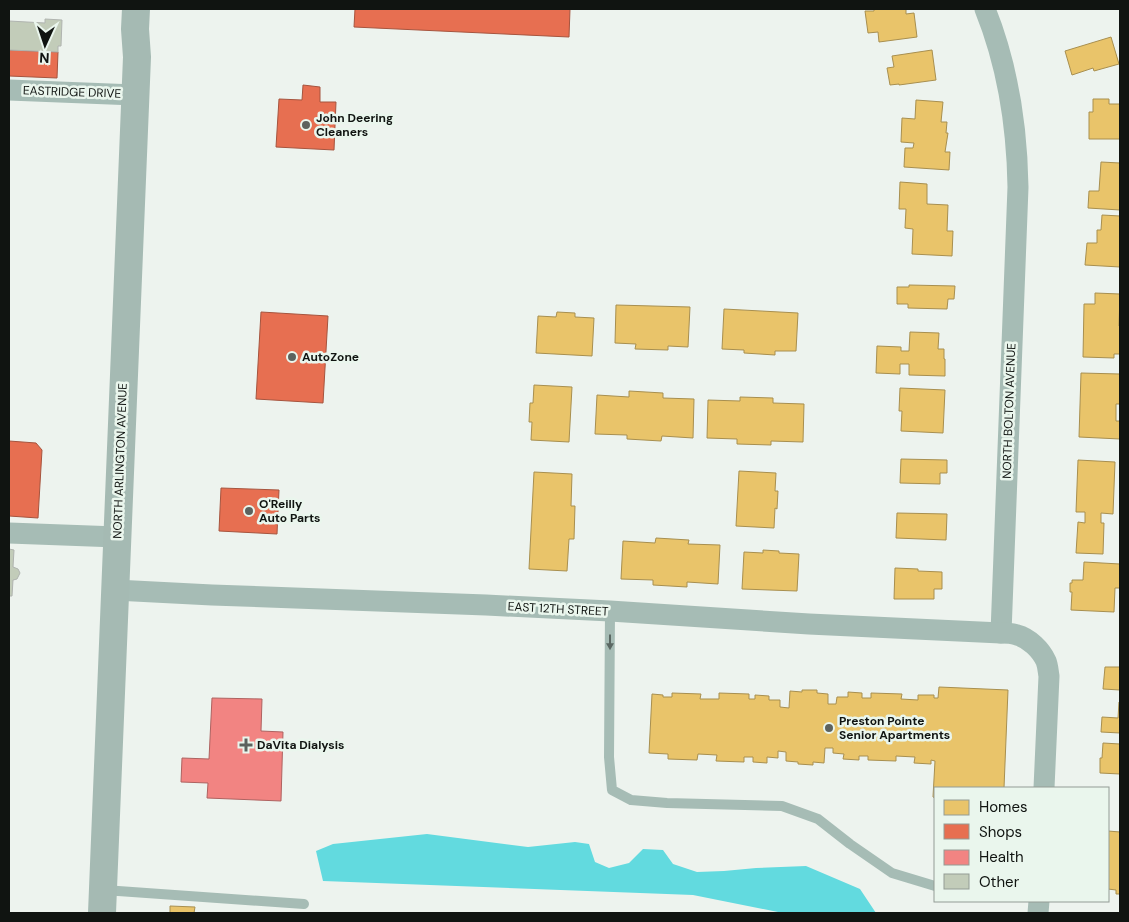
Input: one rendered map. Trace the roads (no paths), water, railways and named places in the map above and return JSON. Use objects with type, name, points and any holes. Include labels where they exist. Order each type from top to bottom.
[{"type":"main road","name":"NORTH ARLINGTON AVENUE","points":[[103,902],[137,58],[136,9]]},
{"type":"street","name":"NORTH BOLTON AVENUE","points":[[985,9],[1007,80],[1014,119],[1017,167],[1001,633]]},
{"type":"street","name":"EASTRIDGE DRIVE","points":[[9,90],[135,95]]},
{"type":"street","points":[[9,533],[117,537]]},
{"type":"street","name":"EAST 12TH STREET","points":[[115,590],[610,611],[809,624],[1001,633]]},
{"type":"street","points":[[1001,633],[1019,635],[1024,638],[1042,654],[1048,668],[1044,787]]},
{"type":"lane","points":[[610,611],[609,757],[612,790],[632,800],[667,803],[782,806],[818,819],[892,873],[934,886]]},
{"type":"lane","points":[[103,902],[304,904]]},
{"type":"water","points":[[427,834],[528,847],[575,842],[589,844],[595,862],[609,868],[629,863],[643,849],[663,850],[673,864],[697,872],[806,866],[860,889],[876,913],[783,913],[693,895],[323,881],[316,851],[333,844]]},
{"type":"place","name":"John Deering Cleaners","points":[[306,125]]},
{"type":"place","name":"AutoZone","points":[[292,357]]},
{"type":"place","name":"O'Reilly Auto Parts","points":[[249,511]]},
{"type":"place","name":"Preston Pointe Senior Apartments","points":[[829,728]]},
{"type":"place","name":"DaVita Dialysis","points":[[246,745]]}]
